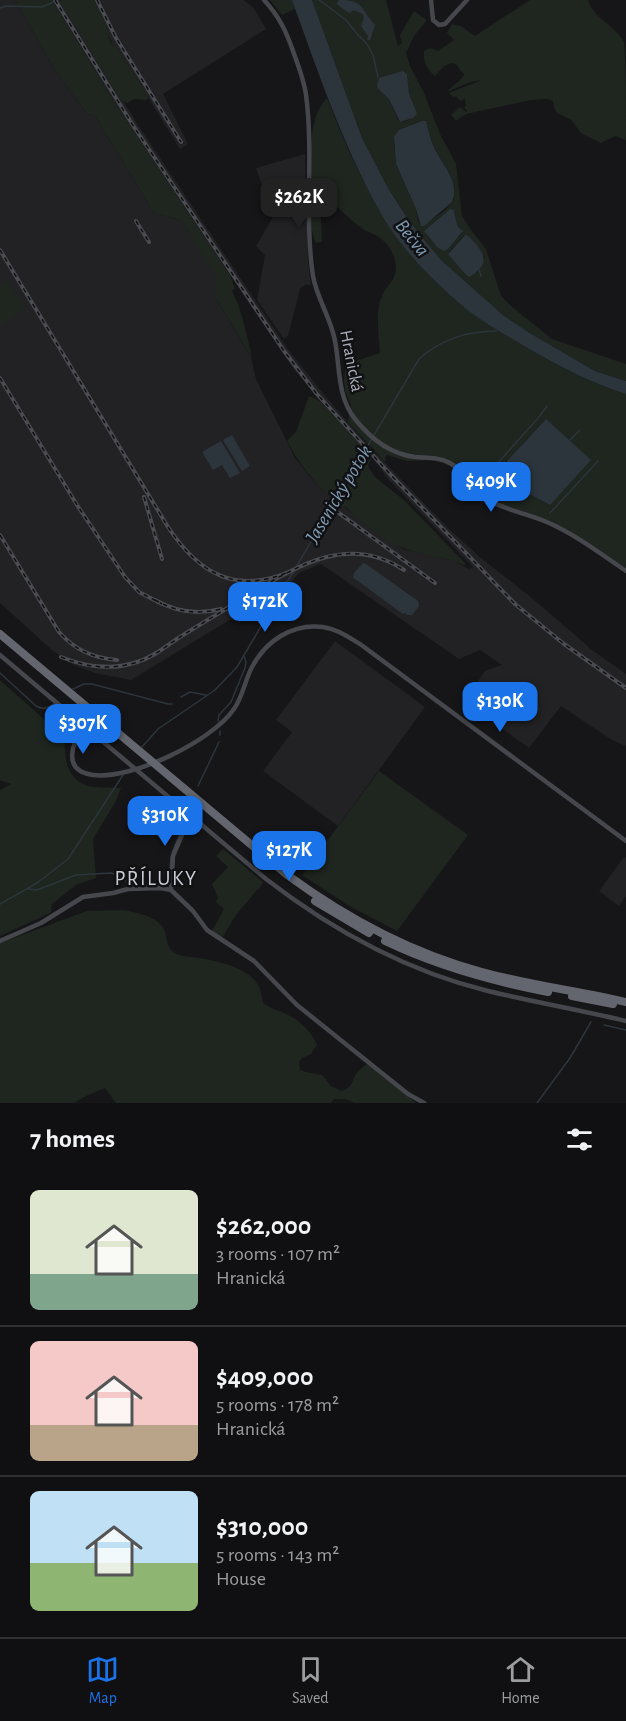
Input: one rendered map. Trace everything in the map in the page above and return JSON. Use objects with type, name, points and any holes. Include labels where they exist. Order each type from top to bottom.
[{"type":"highway","points":[[0,634],[286,874],[327,903],[358,921],[421,951],[480,972],[626,1002]]},
{"type":"highway","points":[[0,641],[275,872],[308,897],[355,926],[401,949],[478,976],[524,988],[626,1007]]},
{"type":"street","name":"Hranická","points":[[264,0],[283,26],[305,91],[309,145],[311,254],[315,285],[333,331],[339,375],[347,405],[356,420],[384,446],[398,454],[440,459],[451,464],[465,474],[477,490],[489,500],[556,526],[626,571]]},
{"type":"street","points":[[431,0],[433,20],[439,25],[445,24],[467,0]]},
{"type":"street","points":[[85,726],[72,750],[77,768],[92,775],[140,769],[171,756],[219,726],[240,699],[251,669],[262,649],[291,630],[323,627],[345,634],[360,644],[626,841]]},
{"type":"street","points":[[0,655],[284,893],[323,920],[381,952],[480,989],[626,1021]]},
{"type":"street","points":[[171,891],[173,856],[187,823],[192,817]]},
{"type":"street","points":[[0,941],[40,923],[83,897],[128,889],[160,888],[171,891],[193,911],[207,930],[254,961],[297,1005],[408,1094],[423,1103]]},
{"type":"shaded area","points":[[0,0],[15,0],[55,70],[87,114],[95,116],[154,213],[181,220],[218,280],[214,295],[251,357],[256,379],[295,458],[331,498],[329,501],[337,507],[344,507],[403,549],[454,561],[469,569],[473,567],[388,479],[372,457],[293,368],[115,103],[52,0],[60,0],[138,125],[287,348],[326,397],[365,442],[448,528],[588,647],[626,674],[626,746],[612,740],[561,706],[529,748],[464,701],[485,671],[502,665],[480,650],[459,659],[321,564],[299,573],[286,588],[283,585],[276,588],[246,610],[131,680],[95,673],[74,665],[52,650],[0,603]]},
{"type":"shaded area","points":[[15,0],[52,0],[115,103],[230,275],[235,289],[232,292],[242,317],[252,358],[214,295],[217,280],[181,220],[154,213],[95,116],[87,114],[55,70]]},
{"type":"shaded area","points":[[97,0],[95,2],[106,24],[110,41],[118,49],[148,97],[147,100],[134,99],[127,103],[121,100],[60,1]]},
{"type":"shaded area","points":[[243,0],[253,7],[266,29],[163,94],[188,144],[180,149],[118,49],[113,46],[95,1]]},
{"type":"shaded area","points":[[270,0],[292,0],[295,9],[282,15]]},
{"type":"shaded area","points":[[312,0],[386,0],[398,46],[402,43],[400,35],[414,11],[427,20],[414,36],[406,53],[440,134],[456,164],[462,216],[486,249],[501,296],[552,339],[626,364],[626,381],[595,371],[528,332],[503,315],[441,260],[407,218],[388,188],[362,138]],"holes":[[[408,82],[414,109],[413,118],[403,122],[398,120],[389,99],[379,90]],[[426,121],[433,144],[452,179],[455,193],[451,204],[424,225],[419,223],[416,209],[396,164],[394,144],[411,125]],[[450,209],[455,212],[455,220],[462,233],[446,250],[437,247],[424,231]],[[464,235],[467,235],[485,258],[478,270],[466,275],[449,252]]]},
{"type":"shaded area","points":[[530,0],[588,0],[594,12],[620,36],[625,48],[626,140],[615,136],[601,143],[584,135],[571,120],[557,112],[553,101],[548,99],[531,100],[466,114],[456,121],[451,115],[460,107],[467,111],[464,107],[466,106],[465,99],[460,101],[449,93],[482,80],[470,82],[447,92],[464,74],[457,65],[452,63],[444,66],[435,76],[426,65],[424,51],[430,48],[438,51],[454,40],[447,33],[452,24],[461,26],[475,36]]},
{"type":"shaded area","points":[[327,98],[351,156],[381,211],[398,237],[438,284],[479,318],[522,345],[577,375],[626,394],[626,568],[562,527],[501,504],[485,494],[492,483],[503,480],[550,505],[545,420],[507,461],[494,469],[492,476],[474,491],[457,470],[445,464],[432,460],[407,461],[387,455],[386,462],[348,422],[351,405],[345,390],[346,364],[380,353],[378,323],[380,301],[394,277],[396,264],[393,254],[384,241],[360,227],[326,198],[312,191],[313,129],[320,107]]},
{"type":"shaded area","points":[[305,154],[308,260],[311,285],[305,285],[300,289],[288,336],[284,339],[257,300],[265,255],[256,246],[273,217],[256,168]]},
{"type":"shaded area","points":[[313,195],[320,199],[322,240],[316,243],[312,227],[311,197]]},
{"type":"shaded area","points":[[8,283],[24,310],[0,326],[0,286]]},
{"type":"shaded area","points":[[309,396],[320,401],[372,457],[368,465],[375,477],[405,501],[466,564],[413,551],[389,542],[345,507],[337,507],[329,501],[331,498],[307,472],[287,441],[296,432]]},
{"type":"shaded area","points":[[335,641],[425,707],[338,826],[263,771],[292,732],[276,720]]},
{"type":"shaded area","points":[[0,680],[64,737],[70,772],[79,782],[94,787],[121,788],[116,801],[93,839],[96,878],[76,885],[52,904],[51,912],[48,914],[0,936],[0,790],[11,784],[0,780]]},
{"type":"shaded area","points":[[379,771],[468,835],[397,931],[351,907],[302,875]]},
{"type":"shaded area","points":[[223,849],[263,882],[259,890],[236,915],[222,938],[212,931],[224,909],[216,902],[218,898],[212,884],[228,867],[216,856]]},
{"type":"shaded area","points":[[624,857],[626,858],[626,896],[619,906],[599,891]]},
{"type":"shaded area","points":[[123,910],[144,915],[159,923],[164,930],[168,945],[177,954],[232,966],[253,979],[260,989],[263,1003],[299,1021],[315,1041],[317,1045],[311,1054],[299,1062],[300,1070],[322,1075],[331,1086],[341,1091],[350,1086],[356,1074],[368,1063],[416,1103],[355,1103],[345,1099],[334,1099],[331,1103],[116,1103],[105,1088],[74,1103],[0,1103],[0,943],[87,911]]},
{"type":"water","name":"Bečva","points":[[292,0],[312,0],[362,138],[388,188],[407,218],[441,260],[503,315],[528,332],[595,371],[626,381],[626,394],[566,369],[485,322],[448,293],[405,248],[379,210],[353,159],[331,107]]},
{"type":"water","points":[[339,0],[358,4],[375,25],[370,40],[367,40],[368,36],[361,26],[363,14],[353,10],[350,13],[347,12],[337,4]]},
{"type":"water","points":[[403,71],[407,75],[409,93],[417,114],[413,118],[400,122],[389,99],[377,86],[379,78]]},
{"type":"water","points":[[426,121],[433,145],[449,173],[454,188],[451,203],[424,226],[421,226],[396,164],[394,137],[399,130]]},
{"type":"water","points":[[450,209],[454,210],[457,224],[463,231],[444,251],[437,247],[424,231]]},
{"type":"water","points":[[465,235],[478,246],[484,262],[477,272],[469,277],[448,254]]},
{"type":"water","points":[[546,419],[591,460],[550,505],[503,480],[507,461]]},
{"type":"water","points":[[232,435],[250,466],[242,471],[223,440]]},
{"type":"water","points":[[221,441],[240,473],[230,478],[222,465],[213,470],[202,452]]},
{"type":"water","points":[[363,563],[418,601],[419,606],[412,615],[403,614],[353,578],[354,573]]},
{"type":"waterway","points":[[0,8],[6,6],[42,7],[58,0]]},
{"type":"waterway","points":[[319,0],[346,20],[367,44],[373,55],[378,77]]},
{"type":"waterway","points":[[479,270],[481,276]]},
{"type":"waterway","name":"Jasenický potok","points":[[142,747],[158,729],[215,690],[237,667],[419,359],[446,341],[465,335],[497,331]]},
{"type":"waterway","points":[[497,464],[547,406]]},
{"type":"waterway","points":[[570,440],[580,430]]},
{"type":"waterway","points":[[550,513],[598,461]]},
{"type":"waterway","points":[[218,721],[219,715],[231,702],[245,668],[244,656]]},
{"type":"waterway","points":[[0,673],[36,706],[45,708],[54,704]]},
{"type":"waterway","points":[[73,689],[84,684],[92,684],[172,704]]},
{"type":"waterway","points":[[181,697],[190,692],[206,695]]},
{"type":"waterway","points":[[198,786],[219,742]]},
{"type":"waterway","name":"Jasenický potok","points":[[0,904],[37,883],[68,859],[123,775]]},
{"type":"waterway","points":[[172,853],[186,818]]},
{"type":"waterway","points":[[28,889],[37,890],[76,875],[111,873],[119,875],[130,885],[166,885],[169,879],[171,857]]},
{"type":"waterway","points":[[537,1103],[570,1058],[591,1022]]},
{"type":"waterway","points":[[604,1025],[626,1030]]},
{"type":"railway","points":[[55,0],[134,127],[284,351],[316,393],[515,604],[564,644],[626,688]]},
{"type":"railway","points":[[97,0],[116,38],[181,142]]},
{"type":"railway","points":[[136,221],[149,242]]},
{"type":"railway","points":[[0,250],[168,527],[180,543],[206,568],[220,576],[253,581],[291,571]]},
{"type":"railway","points":[[0,378],[77,505],[125,577],[139,592],[162,604]]},
{"type":"railway","points":[[144,497],[162,559]]},
{"type":"railway","points":[[328,505],[435,583]]},
{"type":"railway","points":[[0,535],[59,632],[71,644],[85,652],[117,660]]},
{"type":"railway","points":[[61,657],[89,665],[108,667],[143,660],[285,574],[323,558],[343,554],[363,554],[383,559],[404,570]]},
{"type":"railway","points":[[155,600],[187,611],[204,612],[221,609]]},
{"type":"district","name":"PŘÍLUKY","points":[[156,878]]}]
